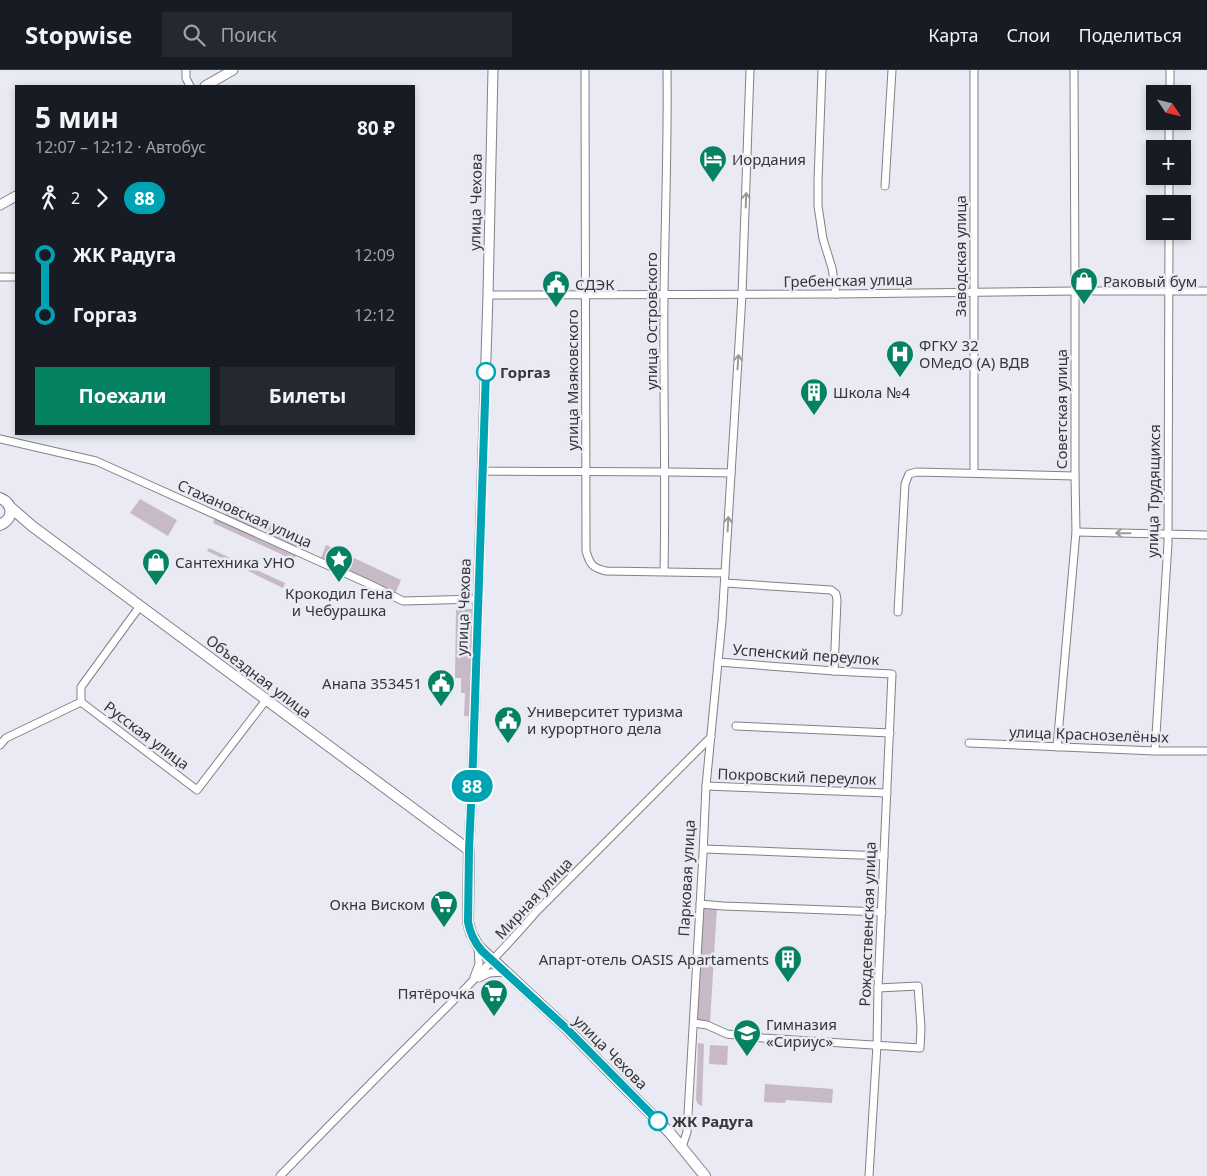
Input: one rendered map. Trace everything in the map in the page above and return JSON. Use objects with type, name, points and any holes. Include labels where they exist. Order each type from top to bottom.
[{"type":"main road","name":"Объездная улица","points":[[1,497],[32,526],[469,850]]},
{"type":"main road","points":[[0,525],[8,519],[9,506]]},
{"type":"main road","points":[[0,525],[20,522],[32,526]]},
{"type":"main road","name":"улица Чехова","points":[[469,850],[468,922],[478,946],[566,1028],[682,1147]]},
{"type":"main road","points":[[682,1147],[705,1176]]},
{"type":"street","points":[[186,70],[186,78],[190,85]]},
{"type":"street","points":[[207,85],[233,70]]},
{"type":"street","name":"улица Чехова","points":[[469,850],[488,295],[493,70]]},
{"type":"street","name":"улица Маяковского","points":[[585,70],[586,552],[588,560],[595,568],[606,571],[664,571]]},
{"type":"street","name":"улица Островского","points":[[664,571],[664,295],[668,124],[667,70]]},
{"type":"street","name":"Парковая улица","points":[[682,1147],[687,1132],[706,786],[725,583],[742,295],[750,70]]},
{"type":"street","points":[[822,70],[818,206],[823,239],[832,268],[836,294]]},
{"type":"street","points":[[885,186],[892,70]]},
{"type":"street","name":"Заводская улица","points":[[974,70],[974,473]]},
{"type":"street","name":"Советская улица","points":[[1057,747],[1076,532],[1074,70]]},
{"type":"street","points":[[1170,70],[1170,85]]},
{"type":"street","points":[[0,205],[15,197]]},
{"type":"street","name":"улица Трудящихся","points":[[1155,751],[1168,534],[1169,240]]},
{"type":"street","points":[[0,278],[15,277]]},
{"type":"street","name":"Гребенская улица","points":[[488,295],[1207,291]]},
{"type":"street","name":"Стахановская улица","points":[[0,439],[96,461],[403,601],[478,599]]},
{"type":"street","points":[[482,471],[731,473]]},
{"type":"street","points":[[898,612],[905,484],[909,474],[917,472],[1075,476]]},
{"type":"street","points":[[1076,532],[1207,535]]},
{"type":"street","points":[[664,571],[725,573]]},
{"type":"street","points":[[725,583],[831,590],[836,594],[834,671]]},
{"type":"street","points":[[0,745],[6,738],[81,702],[81,687],[140,606]]},
{"type":"street","name":"Успенский переулок","points":[[718,662],[892,674]]},
{"type":"street","name":"Рождественская улица","points":[[869,1176],[877,1046],[892,674]]},
{"type":"street","name":"Русская улица","points":[[81,702],[197,790],[266,700]]},
{"type":"street","points":[[736,726],[890,734]]},
{"type":"street","name":"Мирная улица","points":[[280,1176],[473,982],[537,911],[711,737]]},
{"type":"street","name":"улица Краснозелёных","points":[[969,743],[1155,751],[1207,751]]},
{"type":"street","name":"Покровский переулок","points":[[706,786],[887,793]]},
{"type":"street","points":[[704,849],[884,856]]},
{"type":"street","points":[[700,904],[882,912]]},
{"type":"street","points":[[473,982],[478,964],[478,946]]},
{"type":"street","points":[[473,982],[490,973],[505,972]]},
{"type":"street","points":[[694,1023],[706,1025],[727,1034],[763,1038],[920,1048],[921,1028],[918,986],[878,988]]},
{"type":"shaded area","points":[[140,499],[177,520],[168,536],[130,513]]},
{"type":"shaded area","points":[[231,502],[263,517],[257,529],[225,515]]},
{"type":"shaded area","points":[[216,516],[297,553],[294,560],[213,523]]},
{"type":"shaded area","points":[[272,521],[302,536],[297,548],[266,533]]},
{"type":"shaded area","points":[[326,545],[401,580],[395,594],[321,558]]},
{"type":"shaded area","points":[[209,548],[285,583],[283,588],[207,551]]},
{"type":"shaded area","points":[[456,609],[472,609],[470,716],[464,716],[465,693],[461,693],[461,678],[455,678]]},
{"type":"shaded area","points":[[704,906],[717,907],[710,1023],[697,1021]]},
{"type":"shaded area","points":[[698,1043],[704,1044],[702,1106],[696,1100]]},
{"type":"shaded area","points":[[710,1045],[728,1046],[727,1065],[709,1064]]},
{"type":"shaded area","points":[[765,1084],[833,1089],[832,1103],[786,1100],[785,1103],[764,1102]]},
{"type":"bus line","name":"88","points":[[486,372],[469,850],[469,928],[482,951],[566,1028],[658,1121]]},
{"type":"place","name":"Иордания","points":[[713,183]]},
{"type":"place","name":"Раковый бум","points":[[1084,305]]},
{"type":"place","name":"СДЭК","points":[[556,308]]},
{"type":"place","name":"Горгаз","points":[[486,372]]},
{"type":"place","name":"ФГКУ 32 ОМедО (А) ВДВ","points":[[900,378]]},
{"type":"place","name":"Школа №4","points":[[814,416]]},
{"type":"place","name":"Крокодил Гена и Чебурашка","points":[[339,583]]},
{"type":"place","name":"Сантехника УНО","points":[[156,586]]},
{"type":"place","name":"Анапа 353451","points":[[441,707]]},
{"type":"place","name":"Университет туризма и курортного дела","points":[[508,744]]},
{"type":"place","name":"Окна Виском","points":[[444,928]]},
{"type":"place","name":"Апарт-отель OASIS Apartaments","points":[[788,983]]},
{"type":"place","name":"Пятёрочка","points":[[494,1017]]},
{"type":"place","name":"Гимназия «Сириус»","points":[[747,1057]]},
{"type":"place","name":"ЖК Радуга","points":[[658,1121]]}]
